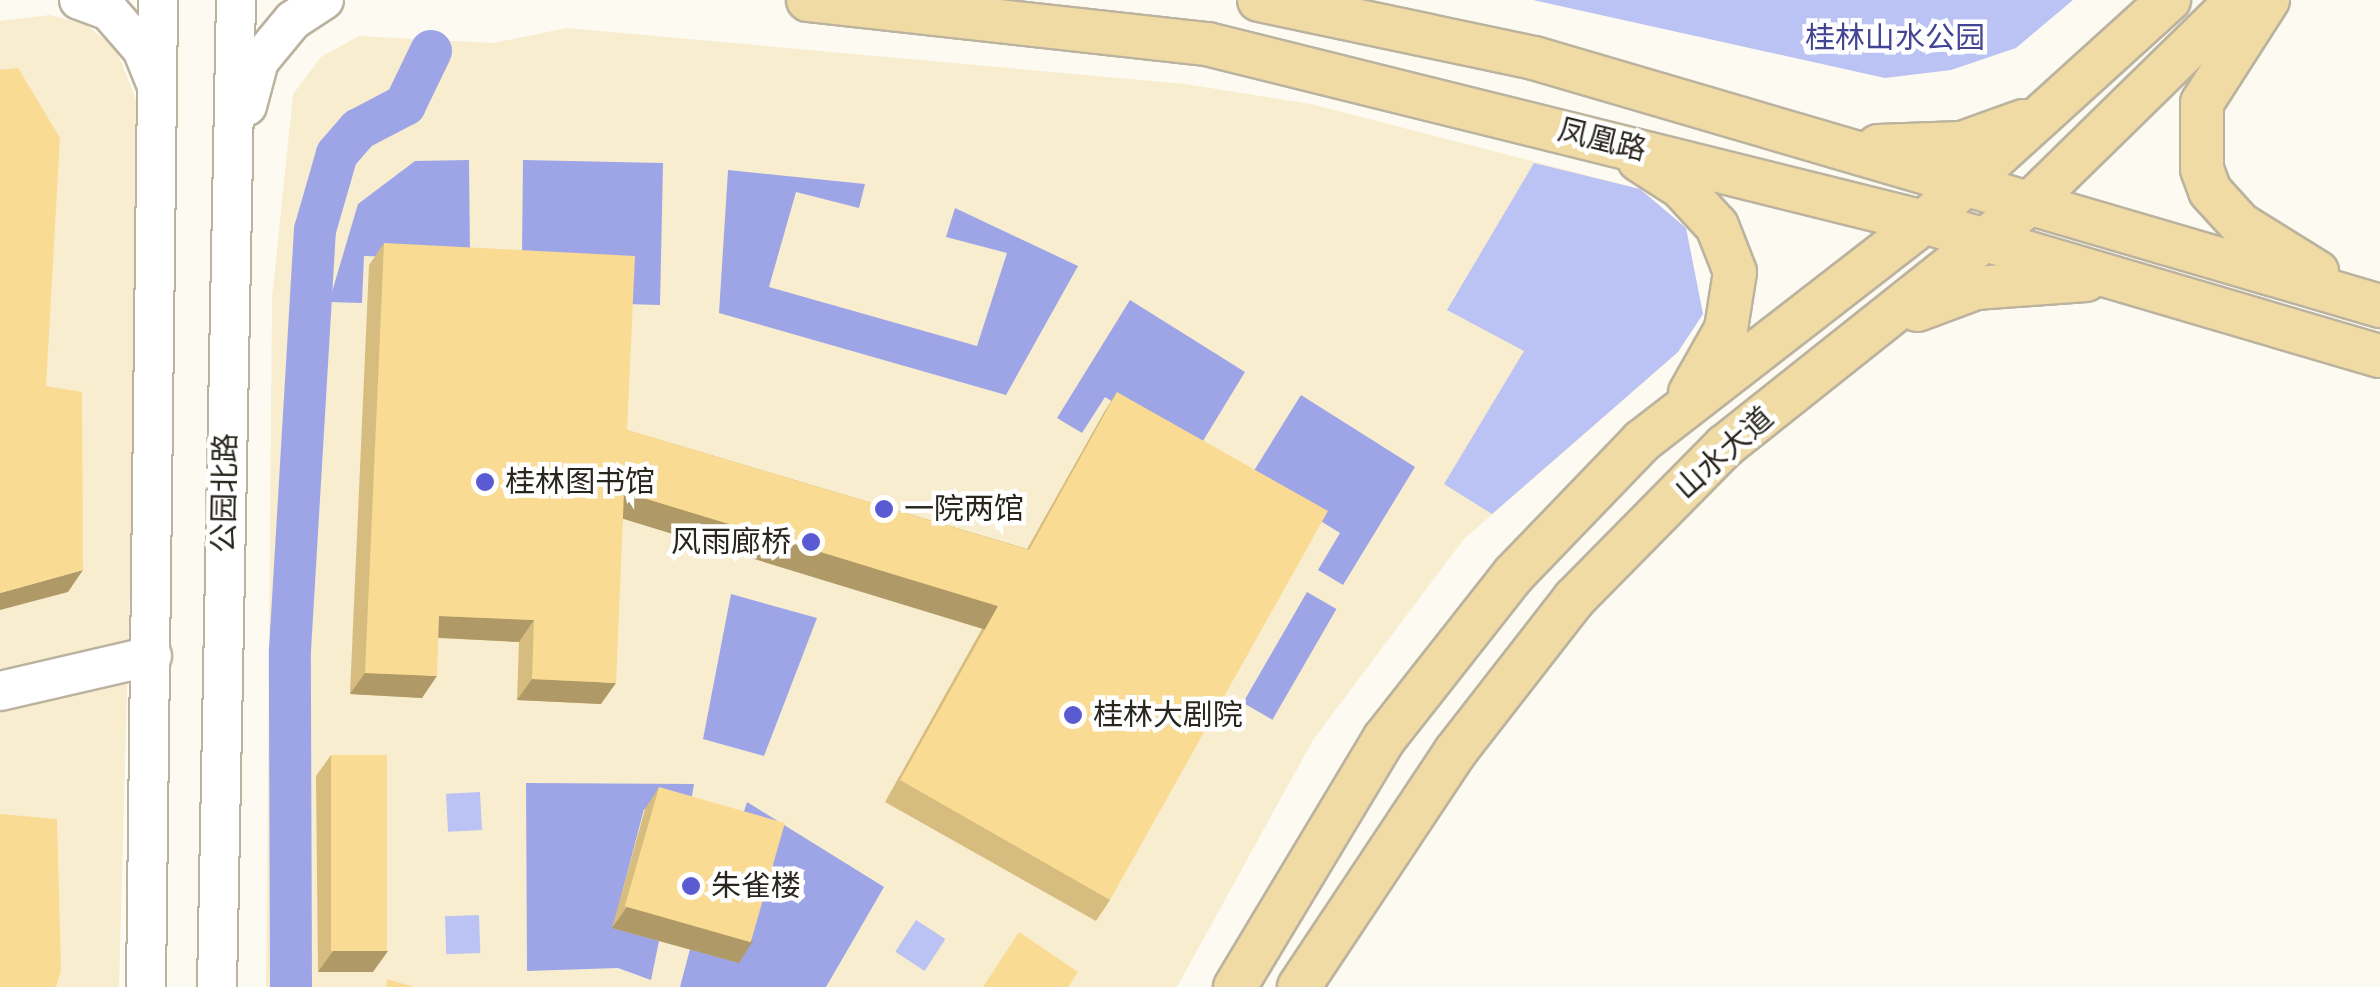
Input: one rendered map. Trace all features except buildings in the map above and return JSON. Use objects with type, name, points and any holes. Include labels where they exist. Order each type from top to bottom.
[{"type":"main road","points":[[79,0],[109,11],[142,49],[157,89]]},
{"type":"main road","points":[[146,987],[158,0]]},
{"type":"main road","name":"公园北路","points":[[217,987],[236,0]]},
{"type":"main road","points":[[232,162],[258,61],[293,20],[324,0]]},
{"type":"main road","name":"凤凰路","points":[[808,0],[1207,44],[1924,222],[2380,356]]},
{"type":"main road","name":"凤凰路","points":[[1259,0],[1534,58],[1828,140],[1963,186],[2380,304]]},
{"type":"main road","name":"山水大道","points":[[1236,987],[1384,739],[1514,574],[1642,440],[1924,222],[2168,0]]},
{"type":"main road","name":"山水大道","points":[[1298,987],[1455,752],[1574,600],[1725,446],[2030,203],[2238,0]]},
{"type":"main road","points":[[2268,0],[2202,103],[2206,180],[2240,224],[2380,304]]},
{"type":"main road","points":[[1828,140],[1891,147],[1962,142],[2019,124],[2069,90]]},
{"type":"main road","points":[[1598,139],[1681,187],[1717,226],[1735,272],[1726,329],[1676,414]]},
{"type":"main road","points":[[1847,350],[1905,314],[1976,288],[2096,280],[2154,290]]},
{"type":"main road","points":[[0,675],[152,648]]},
{"type":"main road","points":[[0,690],[152,648]]},
{"type":"shaded area","points":[[50,15],[87,25],[116,49],[137,102],[142,144],[119,987],[0,987],[0,21]]},
{"type":"shaded area","name":"一院两馆","points":[[567,28],[1185,84],[1311,104],[1640,189],[1686,228],[1703,314],[1678,352],[1464,539],[1313,740],[1177,987],[266,987],[272,299],[293,94],[321,57],[359,36],[493,43]]},
{"type":"shaded area","points":[[469,160],[470,259],[364,256],[362,303],[329,302],[358,204],[415,161]]},
{"type":"shaded area","points":[[523,160],[663,163],[660,305],[624,304],[522,253]]},
{"type":"shaded area","points":[[728,170],[865,184],[859,208],[796,192],[769,287],[977,346],[1007,253],[946,237],[955,208],[1078,266],[1006,395],[719,313]]},
{"type":"shaded area","points":[[1130,300],[1245,372],[1195,454],[1105,397],[1082,433],[1057,418]]},
{"type":"shaded area","points":[[1301,395],[1415,467],[1343,585],[1318,570],[1340,533],[1250,477]]},
{"type":"shaded area","points":[[1307,592],[1336,609],[1272,720],[1243,703]]},
{"type":"shaded area","points":[[731,594],[817,618],[764,756],[703,739]]},
{"type":"shaded area","points":[[526,783],[694,784],[688,820],[644,809],[613,927],[659,941],[651,980],[618,968],[527,971]]},
{"type":"shaded area","points":[[747,802],[884,887],[826,987],[680,987],[690,949],[739,962],[737,834]]},
{"type":"green space","name":"桂林山水公园","points":[[1533,0],[2073,0],[2016,48],[1951,70],[1885,78]]},
{"type":"green space","points":[[1534,163],[1640,189],[1686,228],[1703,314],[1678,352],[1492,514],[1444,484],[1524,351],[1447,310]]},
{"type":"green space","points":[[480,792],[482,830],[448,832],[446,794]]},
{"type":"green space","points":[[479,915],[480,953],[446,954],[445,916]]},
{"type":"green space","points":[[916,920],[945,939],[925,971],[895,952]]},
{"type":"waterway","points":[[291,987],[290,650],[315,230],[337,154],[359,129],[405,105],[431,51]]},
{"type":"place","name":"桂林图书馆","points":[[485,482]]},
{"type":"place","name":"一院两馆","points":[[884,509]]},
{"type":"place","name":"风雨廊桥","points":[[811,542]]},
{"type":"place","name":"桂林大剧院","points":[[1073,715]]},
{"type":"place","name":"朱雀楼","points":[[691,886]]}]
